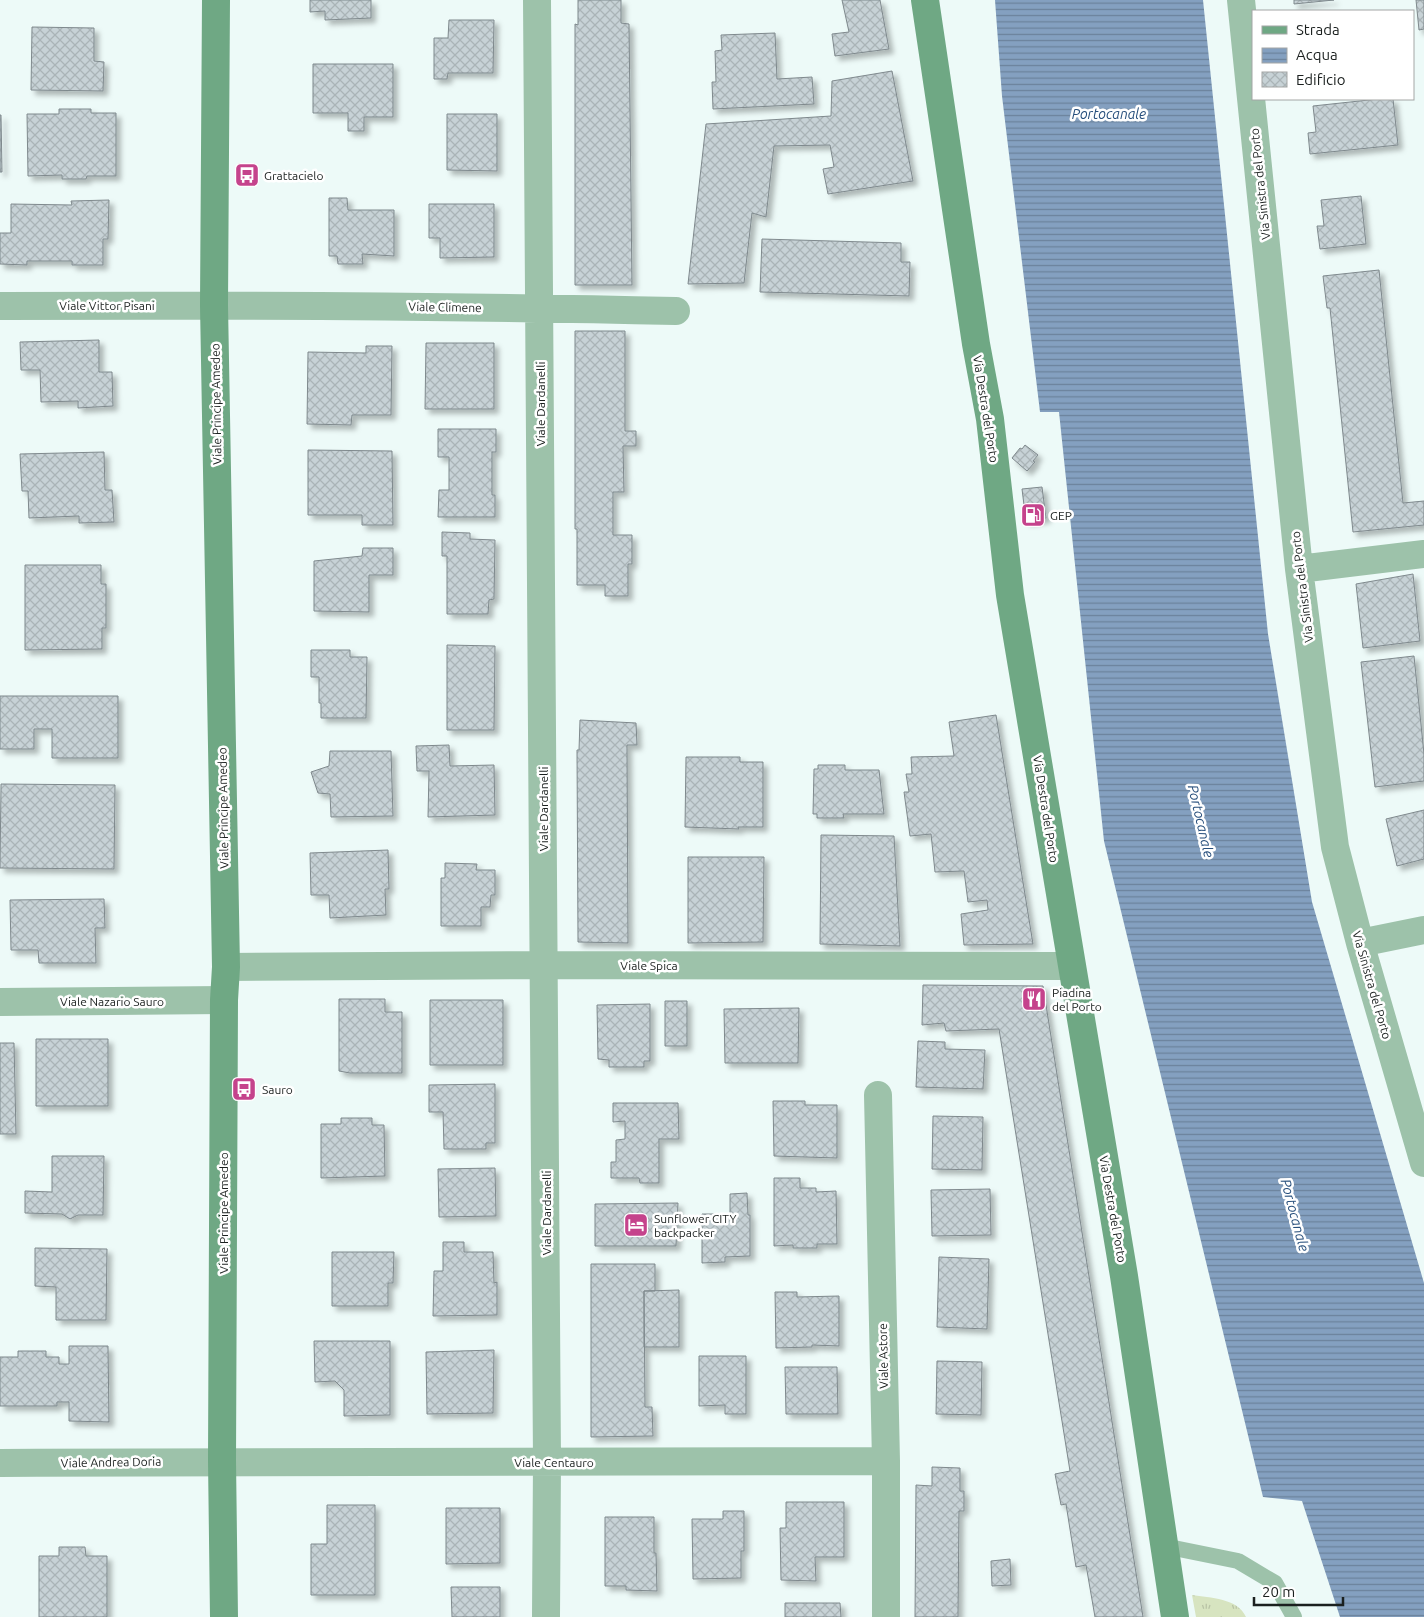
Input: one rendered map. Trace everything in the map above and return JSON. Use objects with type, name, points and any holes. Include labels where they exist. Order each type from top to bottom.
[{"type":"street","name":"Viale Principe Amedeo","points":[[216,0],[214,305],[226,967],[224,1000],[222,1460],[224,1617]]},
{"type":"street","name":"Viale Dardanelli","points":[[537,0],[547,1462],[546,1617]]},
{"type":"street","name":"Via Destra del Porto","points":[[925,0],[976,344],[990,419],[1010,595],[1124,1276],[1175,1617]]},
{"type":"street","name":"Via Sinistra del Porto","points":[[1241,0],[1300,569],[1335,847],[1360,943],[1424,1163]]},
{"type":"street","name":"Viale Vittor Pisani","points":[[0,306],[214,305]]},
{"type":"street","name":"Viale Climene","points":[[214,305],[539,308],[676,312]]},
{"type":"street","points":[[1300,569],[1424,554]]},
{"type":"street","points":[[1360,943],[1424,930]]},
{"type":"street","name":"Viale Spica","points":[[226,967],[544,965],[1072,966]]},
{"type":"street","name":"Viale Nazario Sauro","points":[[0,1002],[224,1000]]},
{"type":"street","name":"Viale Astore","points":[[878,1095],[886,1462],[886,1617]]},
{"type":"street","name":"Viale Centauro","points":[[222,1460],[886,1462]]},
{"type":"street","name":"Viale Andrea Doria","points":[[0,1463],[222,1460]]},
{"type":"lane","points":[[1164,1546],[1238,1561],[1275,1583],[1294,1617]]},
{"type":"green space","points":[[1192,1595],[1230,1602],[1237,1606],[1246,1617],[1196,1617]]},
{"type":"water","name":"Portocanale","points":[[995,0],[1203,0],[1268,634],[1312,902],[1424,1283],[1424,1617],[1340,1617],[1302,1501],[1263,1497],[1104,841],[1059,412],[1040,412],[1002,96]]},
{"type":"building","points":[[310,0],[371,0],[371,18],[325,20],[325,11],[310,12]]},
{"type":"building","points":[[578,0],[621,0],[621,23],[629,24],[632,285],[575,285],[575,24],[578,25]]},
{"type":"building","points":[[842,0],[880,0],[889,49],[835,56],[832,34],[849,32]]},
{"type":"building","points":[[1294,0],[1334,0],[1294,4]]},
{"type":"building","points":[[1416,0],[1424,0],[1424,29],[1419,30]]},
{"type":"building","points":[[449,20],[494,20],[493,73],[448,73],[447,79],[434,79],[434,38],[448,38]]},
{"type":"building","points":[[32,27],[94,28],[94,61],[104,62],[103,91],[31,90]]},
{"type":"building","points":[[775,33],[777,79],[812,77],[814,104],[713,109],[712,82],[716,82],[715,51],[722,50],[721,35]]},
{"type":"building","points":[[313,64],[393,64],[393,117],[364,117],[364,131],[348,131],[348,113],[313,113]]},
{"type":"building","points":[[892,71],[913,181],[828,194],[823,169],[834,167],[830,145],[774,146],[766,217],[752,213],[744,283],[688,284],[706,124],[831,116],[832,81]]},
{"type":"building","points":[[1369,100],[1393,100],[1398,145],[1310,154],[1308,133],[1316,132],[1313,106]]},
{"type":"building","points":[[59,109],[91,109],[91,113],[116,113],[116,176],[87,176],[86,179],[62,179],[62,175],[28,176],[27,114],[59,114]]},
{"type":"building","points":[[447,114],[497,114],[497,171],[447,170]]},
{"type":"building","points":[[0,115],[2,172],[0,172]]},
{"type":"building","points":[[1361,196],[1366,244],[1320,249],[1317,226],[1324,226],[1321,200]]},
{"type":"building","points":[[329,198],[347,198],[348,210],[394,210],[394,256],[362,254],[363,264],[338,264],[337,256],[329,256]]},
{"type":"building","points":[[109,200],[108,239],[103,239],[103,265],[72,265],[72,261],[27,261],[27,265],[0,264],[0,233],[11,233],[11,204],[72,205],[71,201]]},
{"type":"building","points":[[429,204],[494,204],[494,257],[440,258],[440,238],[429,238]]},
{"type":"building","points":[[762,239],[901,243],[901,262],[910,262],[909,296],[760,292]]},
{"type":"building","points":[[1379,270],[1403,503],[1424,501],[1424,525],[1353,532],[1330,308],[1327,308],[1323,276]]},
{"type":"building","points":[[575,331],[625,331],[625,431],[636,431],[636,446],[623,446],[624,492],[613,492],[613,535],[632,535],[632,564],[628,564],[628,596],[605,596],[605,585],[577,585],[577,529],[575,529]]},
{"type":"building","points":[[99,340],[99,372],[112,372],[113,406],[78,408],[78,401],[41,402],[40,370],[21,370],[20,342]]},
{"type":"building","points":[[426,343],[494,343],[494,409],[425,409]]},
{"type":"building","points":[[366,346],[392,346],[391,415],[352,415],[351,425],[307,424],[308,352],[366,353]]},
{"type":"building","points":[[438,429],[496,429],[496,452],[492,452],[492,495],[495,495],[495,517],[438,517],[439,490],[449,490],[449,457],[438,457]]},
{"type":"building","points":[[1025,445],[1038,455],[1027,471],[1012,458]]},
{"type":"building","points":[[308,450],[392,451],[393,525],[362,525],[362,515],[308,515]]},
{"type":"building","points":[[104,452],[105,490],[112,490],[114,522],[79,523],[79,516],[29,518],[28,491],[22,491],[20,454]]},
{"type":"building","points":[[1042,487],[1046,518],[1026,521],[1022,489]]},
{"type":"building","points":[[442,532],[470,533],[470,539],[495,540],[494,599],[489,600],[488,614],[447,614],[447,556],[442,556]]},
{"type":"building","points":[[363,548],[393,548],[393,575],[369,575],[369,612],[314,611],[314,561],[362,556]]},
{"type":"building","points":[[25,565],[101,565],[101,584],[106,584],[106,628],[102,628],[102,649],[25,650]]},
{"type":"building","points":[[1413,574],[1420,641],[1363,648],[1356,584]]},
{"type":"building","points":[[447,645],[495,646],[494,730],[447,730]]},
{"type":"building","points":[[311,650],[350,650],[350,657],[367,657],[366,718],[321,718],[319,677],[311,677]]},
{"type":"building","points":[[1414,656],[1424,754],[1424,781],[1375,787],[1361,662]]},
{"type":"building","points":[[0,696],[118,696],[118,758],[52,758],[52,729],[34,729],[34,749],[0,749]]},
{"type":"building","points":[[996,715],[1033,944],[964,945],[961,914],[988,910],[987,900],[968,902],[964,871],[935,872],[931,834],[910,836],[904,792],[909,792],[906,774],[912,774],[911,757],[954,756],[949,722]]},
{"type":"building","points":[[580,720],[636,723],[637,745],[627,745],[628,943],[578,942],[577,750],[579,750]]},
{"type":"building","points":[[449,745],[450,766],[494,765],[495,815],[428,817],[429,771],[417,771],[416,746]]},
{"type":"building","points":[[330,751],[391,751],[393,816],[331,817],[330,794],[318,793],[311,772],[329,766]]},
{"type":"building","points":[[686,757],[740,757],[740,762],[763,762],[763,827],[738,827],[739,829],[685,827]]},
{"type":"building","points":[[818,765],[845,765],[845,770],[879,770],[884,814],[843,814],[844,818],[817,818],[817,814],[813,814],[814,769],[818,769]]},
{"type":"building","points":[[1,784],[115,785],[114,869],[0,868]]},
{"type":"building","points":[[1424,810],[1424,859],[1397,866],[1386,819]]},
{"type":"building","points":[[821,835],[894,836],[900,946],[820,944]]},
{"type":"building","points":[[388,850],[389,889],[385,889],[386,915],[330,918],[329,895],[311,895],[310,853]]},
{"type":"building","points":[[688,857],[764,857],[763,942],[688,943]]},
{"type":"building","points":[[445,863],[477,864],[476,870],[495,870],[495,895],[491,895],[490,907],[481,907],[481,926],[441,926],[441,878],[445,878]]},
{"type":"building","points":[[104,899],[105,928],[95,928],[96,963],[39,963],[38,950],[11,950],[10,900]]},
{"type":"building","points":[[923,985],[1043,986],[1143,1617],[1095,1617],[1086,1565],[1076,1567],[1066,1504],[1061,1505],[1055,1474],[1070,1471],[999,1029],[946,1031],[944,1023],[922,1025]]},
{"type":"building","points":[[339,999],[385,999],[385,1012],[402,1012],[402,1073],[350,1073],[339,1071]]},
{"type":"building","points":[[430,1000],[503,1000],[503,1065],[430,1065]]},
{"type":"building","points":[[665,1001],[687,1001],[687,1046],[665,1046]]},
{"type":"building","points":[[650,1004],[650,1061],[644,1061],[644,1067],[609,1067],[609,1060],[598,1059],[597,1005]]},
{"type":"building","points":[[799,1008],[798,1063],[725,1063],[724,1009]]},
{"type":"building","points":[[36,1039],[108,1039],[108,1106],[36,1106]]},
{"type":"building","points":[[918,1041],[945,1042],[945,1049],[985,1050],[983,1089],[916,1087]]},
{"type":"building","points":[[0,1043],[14,1043],[16,1134],[0,1134]]},
{"type":"building","points":[[495,1084],[495,1143],[486,1143],[486,1149],[444,1149],[443,1112],[429,1112],[429,1085]]},
{"type":"building","points":[[773,1101],[805,1101],[805,1105],[837,1105],[837,1158],[774,1156]]},
{"type":"building","points":[[613,1103],[678,1103],[679,1139],[659,1139],[659,1183],[640,1183],[639,1178],[611,1178],[611,1162],[616,1162],[616,1140],[625,1139],[625,1121],[613,1122]]},
{"type":"building","points":[[933,1116],[983,1117],[982,1170],[932,1169]]},
{"type":"building","points":[[341,1118],[372,1118],[372,1125],[384,1125],[385,1176],[321,1178],[321,1124],[341,1124]]},
{"type":"building","points":[[52,1156],[104,1156],[103,1215],[78,1215],[70,1219],[62,1214],[25,1213],[25,1191],[52,1192]]},
{"type":"building","points":[[495,1168],[496,1216],[439,1217],[438,1169]]},
{"type":"building","points":[[774,1178],[800,1178],[800,1188],[816,1188],[816,1192],[836,1191],[837,1244],[817,1244],[817,1248],[793,1248],[793,1245],[774,1246]]},
{"type":"building","points":[[990,1189],[991,1235],[932,1236],[931,1190]]},
{"type":"building","points":[[747,1193],[748,1215],[750,1215],[750,1256],[725,1257],[725,1262],[702,1263],[702,1214],[730,1214],[730,1194]]},
{"type":"building","name":"Sunflower CITY backpacker","points":[[678,1203],[676,1246],[595,1246],[595,1204]]},
{"type":"building","points":[[443,1242],[464,1242],[464,1252],[493,1252],[494,1283],[497,1282],[497,1315],[433,1316],[434,1271],[443,1271]]},
{"type":"building","points":[[35,1248],[107,1249],[106,1320],[56,1320],[56,1287],[35,1286]]},
{"type":"building","points":[[332,1252],[394,1252],[393,1283],[388,1283],[388,1306],[332,1306]]},
{"type":"building","points":[[939,1257],[989,1259],[987,1329],[937,1327]]},
{"type":"building","points":[[591,1264],[655,1264],[655,1291],[644,1291],[645,1407],[652,1407],[653,1436],[591,1437]]},
{"type":"building","points":[[679,1290],[679,1347],[644,1347],[644,1291]]},
{"type":"building","points":[[775,1292],[797,1292],[797,1297],[839,1296],[839,1346],[812,1345],[812,1347],[776,1348]]},
{"type":"building","points":[[314,1341],[390,1341],[390,1415],[344,1416],[344,1390],[335,1381],[315,1382]]},
{"type":"building","points":[[69,1346],[108,1346],[109,1422],[69,1421],[69,1402],[57,1402],[57,1406],[0,1406],[0,1357],[18,1357],[18,1351],[46,1351],[46,1357],[59,1357],[59,1364],[69,1364]]},
{"type":"building","points":[[494,1350],[493,1413],[427,1414],[426,1352]]},
{"type":"building","points":[[699,1356],[746,1356],[746,1414],[725,1414],[725,1405],[699,1406]]},
{"type":"building","points":[[937,1361],[982,1362],[981,1415],[936,1414]]},
{"type":"building","points":[[785,1367],[837,1367],[838,1414],[786,1414]]},
{"type":"building","points":[[932,1467],[960,1468],[960,1491],[964,1491],[964,1511],[959,1511],[958,1617],[915,1617],[916,1485],[932,1486]]},
{"type":"building","points":[[786,1502],[844,1502],[844,1557],[815,1557],[816,1581],[781,1580],[780,1528],[786,1528]]},
{"type":"building","points":[[327,1505],[375,1505],[375,1595],[311,1595],[311,1544],[327,1544]]},
{"type":"building","points":[[446,1508],[500,1508],[500,1563],[446,1564]]},
{"type":"building","points":[[723,1511],[744,1511],[744,1551],[741,1551],[741,1578],[693,1579],[692,1519],[723,1519]]},
{"type":"building","points":[[605,1517],[654,1517],[657,1591],[626,1590],[626,1586],[605,1586]]},
{"type":"building","points":[[59,1547],[85,1547],[86,1556],[107,1556],[107,1617],[39,1617],[39,1556],[59,1556]]},
{"type":"building","points":[[1010,1559],[1011,1585],[992,1586],[991,1561]]},
{"type":"building","points":[[451,1587],[500,1587],[500,1617],[452,1617]]},
{"type":"building","points":[[785,1603],[840,1603],[841,1617],[785,1617]]},
{"type":"place","name":"Grattacielo","points":[[247,175]]},
{"type":"place","name":"GEP","points":[[1033,515]]},
{"type":"place","name":"Piadina del Porto","points":[[1034,999]]},
{"type":"place","name":"Sauro","points":[[244,1089]]},
{"type":"place","name":"Sunflower CITY backpacker","points":[[636,1225]]}]
